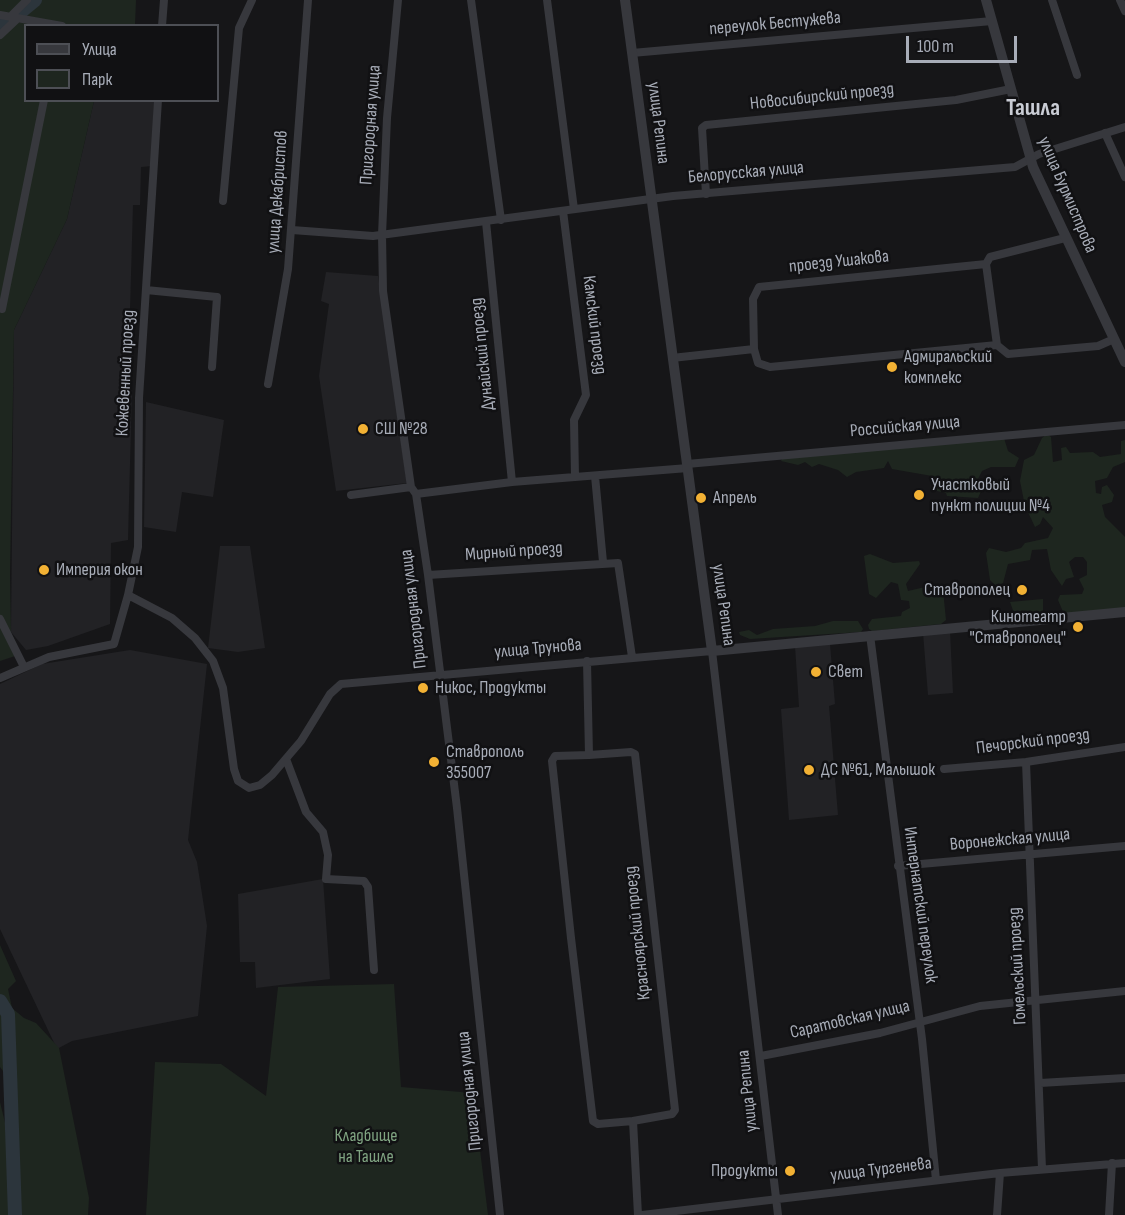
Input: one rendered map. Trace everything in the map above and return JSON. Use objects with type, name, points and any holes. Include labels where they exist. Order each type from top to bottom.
[{"type":"street","points":[[0,36],[27,0]]},
{"type":"street","points":[[162,24],[164,0]]},
{"type":"street","points":[[223,201],[239,28],[252,0]]},
{"type":"street","name":"улица Декабристов","points":[[268,384],[288,269],[308,0]]},
{"type":"street","name":"Пригородная улица","points":[[398,0],[387,118],[382,235],[383,291],[428,575],[457,808],[500,1215]]},
{"type":"street","points":[[471,0],[501,220]]},
{"type":"street","points":[[547,0],[574,209]]},
{"type":"street","name":"улица Репина","points":[[625,0],[712,651],[778,1215]]},
{"type":"street","name":"улица Бурмистрова","points":[[986,0],[1029,158],[1125,362]]},
{"type":"street","points":[[1052,0],[1077,75]]},
{"type":"street","points":[[1120,0],[1125,11]]},
{"type":"street","points":[[0,15],[50,24]]},
{"type":"street","name":"переулок Бестужева","points":[[632,53],[992,21]]},
{"type":"street","name":"Новосибирский проезд","points":[[706,194],[702,128],[706,125],[956,100],[1011,89]]},
{"type":"street","points":[[2,309],[44,102]]},
{"type":"street","name":"Кожевенный проезд","points":[[24,667],[71,651],[114,644],[128,594],[138,547],[139,398],[158,102]]},
{"type":"street","name":"Белорусская улица","points":[[292,230],[382,235],[651,199],[1015,167],[1029,158],[1125,126]]},
{"type":"street","points":[[1105,133],[1125,177]]},
{"type":"street","name":"Камский проезд","points":[[563,211],[586,395],[574,420],[575,477]]},
{"type":"street","name":"Дунайский проезд","points":[[486,222],[512,482]]},
{"type":"street","name":"проезд Ушакова","points":[[754,349],[753,299],[759,287],[986,264],[990,257],[1065,237]]},
{"type":"street","points":[[986,264],[997,345],[1008,354],[1098,346],[1114,339]]},
{"type":"street","points":[[146,290],[217,297],[212,367]]},
{"type":"street","points":[[672,358],[754,349],[758,363],[770,367],[997,345]]},
{"type":"street","name":"Российская улица","points":[[351,495],[595,476],[1125,425]]},
{"type":"street","points":[[595,476],[603,562],[614,562],[620,566],[632,657]]},
{"type":"street","name":"Мирный проезд","points":[[428,575],[603,562]]},
{"type":"street","name":"улица Трунова","points":[[128,594],[172,618],[200,642],[213,661],[221,677],[229,745],[238,781],[244,786],[254,788],[272,775],[286,759],[330,694],[341,684],[1125,612]]},
{"type":"street","points":[[0,620],[24,667],[0,678]]},
{"type":"street","name":"Интернатский переулок","points":[[870,635],[898,866],[920,1021],[936,1180]]},
{"type":"street","points":[[587,661],[589,755]]},
{"type":"street","name":"Печорский проезд","points":[[944,769],[1026,762],[1125,747]]},
{"type":"street","name":"Красноярский проезд","points":[[631,752],[635,754],[675,1110],[672,1114],[598,1124],[594,1121],[552,761],[555,756],[589,755],[631,752]]},
{"type":"street","points":[[286,759],[306,812],[323,832],[328,855],[326,879],[364,881],[368,887],[374,970]]},
{"type":"street","name":"Гомельский проезд","points":[[1026,762],[1042,1169]]},
{"type":"street","name":"Воронежская улица","points":[[898,866],[1125,846]]},
{"type":"street","name":"Саратовская улица","points":[[761,1056],[880,1033],[980,1006],[1125,991]]},
{"type":"street","points":[[1040,1083],[1125,1078]]},
{"type":"street","points":[[633,1121],[640,1215]]},
{"type":"street","points":[[1109,1215],[1112,1163]]},
{"type":"street","name":"улица Тургенева","points":[[640,1215],[1000,1173],[1125,1163]]},
{"type":"street","points":[[997,1215],[1000,1173]]},
{"type":"shaded area","points":[[94,102],[154,102],[152,166],[141,167],[140,205],[133,205],[130,310],[134,311],[128,540],[111,543],[110,624],[48,646],[26,650],[11,632],[14,330],[67,219]]},
{"type":"shaded area","name":"СШ №28","points":[[326,272],[378,276],[407,483],[336,491],[319,376],[329,304],[321,301]]},
{"type":"shaded area","points":[[146,402],[224,420],[213,497],[182,492],[176,532],[144,527]]},
{"type":"shaded area","points":[[220,546],[250,546],[265,648],[238,652],[208,648]]},
{"type":"shaded area","points":[[950,631],[953,693],[928,695],[923,633]]},
{"type":"shaded area","points":[[830,644],[835,704],[829,706],[838,815],[789,820],[781,709],[799,707],[795,646]]},
{"type":"shaded area","points":[[130,650],[207,664],[188,840],[197,862],[207,926],[198,1016],[72,1041],[57,1049],[0,929],[0,684],[42,664]]},
{"type":"shaded area","points":[[323,879],[330,979],[256,988],[255,962],[240,962],[238,894]]},
{"type":"green space","points":[[0,0],[136,0],[135,24],[24,24],[24,102],[94,102],[67,219],[14,330],[11,632],[21,654],[0,661]]},
{"type":"green space","points":[[1047,434],[1051,437],[1053,462],[1062,460],[1061,448],[1066,447],[1070,453],[1093,452],[1100,457],[1121,454],[1121,441],[1125,440],[1125,462],[1113,467],[1107,478],[1095,481],[1096,493],[1101,494],[1102,487],[1107,485],[1114,495],[1112,502],[1102,505],[1105,517],[1125,537],[1125,608],[1064,614],[1058,600],[1060,595],[1082,594],[1084,589],[1079,579],[1087,575],[1087,562],[1083,557],[1075,557],[1069,562],[1074,577],[1066,579],[1062,586],[1051,570],[1047,549],[1032,550],[1030,560],[1008,564],[1003,583],[996,586],[990,580],[986,553],[989,548],[1006,552],[1021,548],[1025,543],[1048,538],[1053,528],[1043,517],[1040,524],[1035,527],[1025,506],[1020,481],[1024,460],[1034,455],[1042,438]]},
{"type":"green space","points":[[1004,438],[1008,451],[1019,458],[1015,467],[991,467],[982,471],[977,481],[982,489],[978,498],[947,496],[946,493],[937,491],[936,480],[932,476],[892,469],[888,461],[884,468],[856,472],[847,477],[838,470],[819,464],[812,467],[805,462],[798,465],[781,461],[783,457]]},
{"type":"green space","points":[[870,554],[893,563],[919,561],[920,564],[906,584],[908,591],[925,587],[943,590],[946,620],[941,624],[872,631],[869,629],[868,625],[872,619],[901,616],[902,612],[910,608],[909,601],[901,600],[898,584],[891,582],[876,598],[869,594],[864,556]]},
{"type":"green space","points":[[1043,599],[1043,612],[1015,616],[1010,602]]},
{"type":"green space","points":[[833,621],[858,621],[863,629],[861,632],[750,639],[740,635],[739,632],[749,630],[757,635],[773,629],[815,626]]},
{"type":"green space","points":[[0,945],[16,981],[8,989],[12,1008],[24,1018],[36,1023],[59,1048],[89,1198],[88,1215],[0,1215],[0,1102],[7,1131],[5,1087],[9,1079],[0,1067]]},
{"type":"green space","name":"Кладбище на Ташле","points":[[394,984],[401,1087],[473,1093],[488,1215],[146,1215],[155,1062],[221,1064],[266,1096],[278,987]]},
{"type":"waterway","points":[[18,14],[35,0]]},
{"type":"waterway","points":[[0,24],[7,20]]},
{"type":"waterway","points":[[0,1001],[8,1014],[15,1215]]},
{"type":"place","name":"Адмиральский комплекс","points":[[892,367]]},
{"type":"place","name":"СШ №28","points":[[363,429]]},
{"type":"place","name":"Участковый пункт полиции №4","points":[[919,495]]},
{"type":"place","name":"Апрель","points":[[701,498]]},
{"type":"place","name":"Империя окон","points":[[44,570]]},
{"type":"place","name":"Ставрополец","points":[[1022,590]]},
{"type":"place","name":"Кинотеатр \"Ставрополец\"","points":[[1078,627]]},
{"type":"place","name":"Свет","points":[[816,672]]},
{"type":"place","name":"Никос, Продукты","points":[[423,688]]},
{"type":"place","name":"Ставрополь 355007","points":[[434,762]]},
{"type":"place","name":"ДС №61, Малышок","points":[[809,770]]},
{"type":"place","name":"Продукты","points":[[790,1171]]},
{"type":"district","name":"Ташла","points":[[1033,109]]}]
